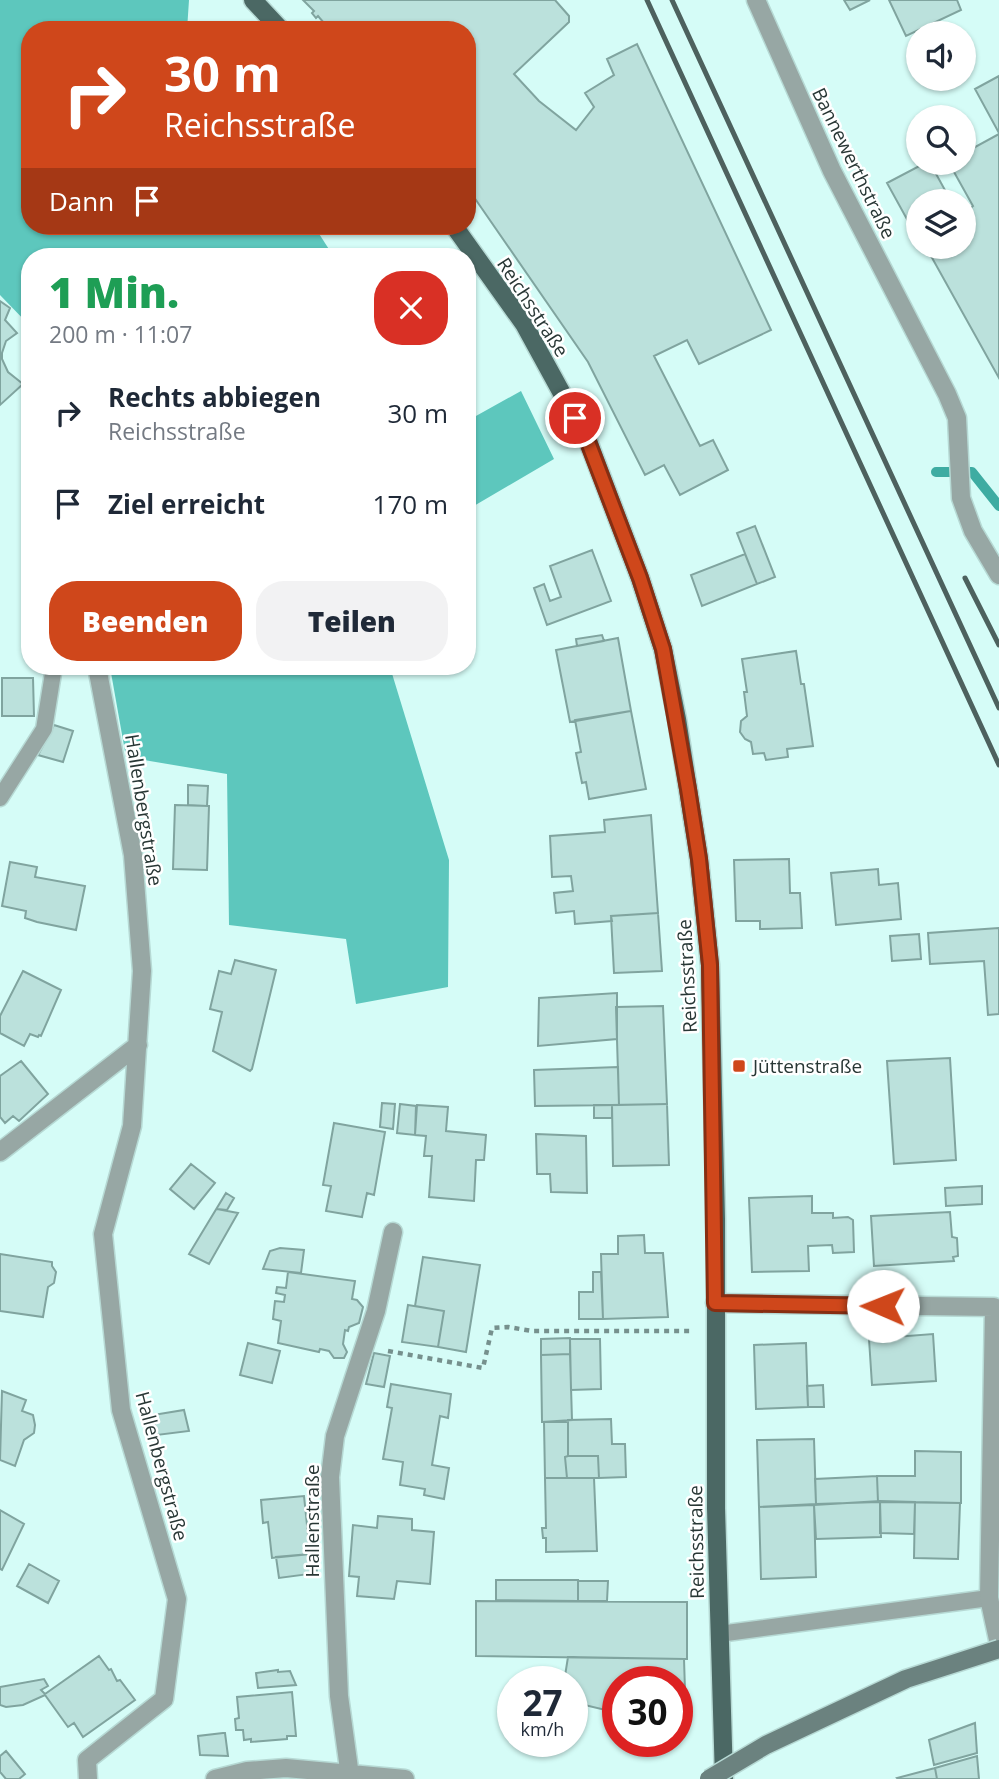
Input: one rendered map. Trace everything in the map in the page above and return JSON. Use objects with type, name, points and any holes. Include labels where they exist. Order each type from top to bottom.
[{"type":"main road","points":[[253,0],[273,21]]},
{"type":"main road","name":"Reichsstraße","points":[[476,257],[524,324],[588,442],[640,578],[663,649],[677,719],[699,859],[710,965],[719,1634],[724,1779]]},
{"type":"main road","points":[[709,1779],[766,1745],[906,1679],[999,1647]]},
{"type":"street","name":"Bannewerthstraße","points":[[756,0],[832,171],[947,394],[957,418],[961,498],[973,531],[999,575]]},
{"type":"street","name":"Hallenbergstraße","points":[[88,1779],[87,1760],[164,1699],[177,1599],[121,1410],[103,1234],[132,1126],[142,971],[133,855],[99,675]]},
{"type":"street","points":[[0,1152],[138,1045]]},
{"type":"street","name":"Hallenstraße","points":[[349,1776],[339,1696],[330,1477],[335,1436],[376,1311],[393,1232]]},
{"type":"street","points":[[715,1303],[994,1307],[989,1598],[999,1647]]},
{"type":"street","points":[[215,1779],[247,1771],[286,1768],[349,1776],[405,1779]]},
{"type":"lane","points":[[0,798],[44,729],[53,675]]},
{"type":"lane","points":[[719,1634],[989,1598]]},
{"type":"path","points":[[363,1346],[483,1368],[492,1328],[569,1332],[715,1331]]},
{"type":"shaded area","points":[[0,0],[189,0],[188,21],[21,21],[21,235],[320,235],[328,248],[21,248],[21,317],[0,295]]},
{"type":"shaded area","points":[[521,391],[554,459],[476,505],[476,416]]},
{"type":"shaded area","points":[[111,675],[392,675],[449,860],[448,987],[356,1004],[346,939],[229,925],[227,774],[126,757]]},
{"type":"building","points":[[303,0],[555,0],[569,16],[569,22],[514,74],[539,101],[576,130],[594,107],[585,93],[614,75],[607,59],[637,44],[771,330],[699,364],[687,340],[654,356],[700,446],[713,440],[728,470],[680,495],[664,465],[645,475],[588,362],[476,200],[476,21],[322,21],[318,16],[316,18],[312,13],[314,11]]},
{"type":"building","points":[[844,0],[870,0],[850,10]]},
{"type":"building","points":[[889,0],[957,0],[961,10],[938,21],[906,21],[906,36]]},
{"type":"building","points":[[999,76],[999,133],[976,91]]},
{"type":"building","points":[[999,134],[999,378],[933,259],[976,259],[976,189],[964,189],[956,175],[976,175],[976,146]]},
{"type":"building","points":[[906,173],[937,175],[944,189],[906,189],[906,217],[887,183]]},
{"type":"building","points":[[0,301],[10,308],[5,320],[17,333],[6,341],[2,359],[8,372],[21,382],[21,386],[0,405]]},
{"type":"building","points":[[755,526],[775,577],[757,584],[737,533]]},
{"type":"building","points":[[592,550],[611,601],[547,625],[534,588],[544,584],[550,601],[561,597],[550,566]]},
{"type":"building","points":[[745,554],[757,584],[702,606],[691,575]]},
{"type":"building","points":[[602,635],[604,641],[577,646],[576,639]]},
{"type":"building","points":[[618,638],[631,711],[570,722],[556,650]]},
{"type":"building","points":[[796,651],[813,746],[787,749],[788,757],[766,760],[764,753],[753,754],[751,742],[740,732],[741,721],[747,716],[742,659]]},
{"type":"building","points":[[2,678],[33,678],[34,716],[2,716]]},
{"type":"building","points":[[631,711],[646,789],[589,799],[586,782],[582,783],[576,753],[581,752],[575,720]]},
{"type":"building","points":[[54,725],[73,731],[63,762],[38,755]]},
{"type":"building","points":[[188,785],[208,786],[207,806],[188,805]]},
{"type":"building","points":[[175,805],[209,806],[207,870],[173,869]]},
{"type":"building","points":[[651,815],[658,913],[611,916],[612,921],[575,924],[574,911],[556,913],[554,893],[573,891],[571,876],[552,877],[550,836],[605,832],[604,820]]},
{"type":"building","points":[[789,859],[790,893],[800,893],[802,928],[760,929],[760,921],[736,921],[734,860]]},
{"type":"building","points":[[10,862],[37,867],[35,877],[85,886],[76,930],[37,922],[25,918],[26,911],[2,906]]},
{"type":"building","points":[[878,869],[879,885],[898,883],[901,919],[836,925],[831,873]]},
{"type":"building","points":[[658,913],[662,971],[614,973],[611,916]]},
{"type":"building","points":[[999,928],[999,1014],[988,1015],[984,961],[930,964],[928,933]]},
{"type":"building","points":[[919,934],[921,959],[892,961],[890,936]]},
{"type":"building","points":[[235,960],[276,970],[250,1071],[213,1051],[222,1012],[210,1009],[219,971],[231,974]]},
{"type":"building","points":[[23,971],[61,990],[41,1036],[30,1034],[24,1046],[0,1033],[0,1016]]},
{"type":"building","points":[[617,993],[617,1039],[538,1046],[539,998]]},
{"type":"building","points":[[663,1006],[667,1104],[619,1105],[616,1007]]},
{"type":"building","points":[[950,1058],[956,1160],[894,1164],[887,1061]]},
{"type":"building","points":[[21,1061],[48,1094],[19,1121],[13,1116],[5,1123],[0,1117],[0,1076]]},
{"type":"building","points":[[618,1067],[619,1105],[535,1106],[534,1070]]},
{"type":"building","points":[[382,1103],[395,1104],[393,1129],[380,1127]]},
{"type":"building","points":[[400,1104],[416,1106],[415,1135],[397,1133]]},
{"type":"building","points":[[667,1104],[669,1165],[613,1166],[612,1105]]},
{"type":"building","points":[[417,1105],[448,1107],[446,1131],[486,1135],[484,1160],[476,1160],[474,1201],[429,1197],[432,1156],[424,1156],[426,1136],[415,1135]]},
{"type":"building","points":[[594,1105],[612,1105],[612,1118],[594,1118]]},
{"type":"building","points":[[334,1123],[385,1132],[374,1195],[367,1193],[362,1217],[326,1211],[331,1186],[323,1185]]},
{"type":"building","points":[[536,1134],[586,1136],[587,1193],[551,1192],[550,1174],[537,1174]]},
{"type":"building","points":[[191,1164],[215,1183],[194,1209],[170,1189]]},
{"type":"building","points":[[982,1186],[982,1204],[946,1206],[945,1188]]},
{"type":"building","points":[[226,1193],[234,1198],[227,1210],[217,1209],[238,1213],[209,1264],[189,1254]]},
{"type":"building","points":[[812,1196],[812,1213],[833,1213],[833,1218],[848,1217],[853,1220],[854,1252],[833,1253],[832,1245],[808,1246],[809,1271],[752,1272],[749,1198]]},
{"type":"building","points":[[950,1212],[952,1237],[957,1238],[958,1256],[953,1257],[954,1261],[874,1266],[871,1216]]},
{"type":"building","points":[[644,1235],[645,1253],[663,1253],[668,1317],[603,1319],[601,1254],[618,1254],[618,1236]]},
{"type":"building","points":[[280,1248],[304,1250],[301,1273],[263,1269],[270,1251]]},
{"type":"building","points":[[0,1254],[52,1262],[56,1272],[54,1283],[48,1287],[43,1317],[0,1311]]},
{"type":"building","points":[[423,1257],[480,1265],[466,1352],[438,1347],[444,1311],[415,1306]]},
{"type":"building","points":[[288,1272],[355,1281],[352,1299],[357,1300],[363,1307],[359,1323],[349,1327],[348,1331],[345,1330],[343,1344],[347,1352],[344,1358],[334,1358],[329,1351],[320,1349],[319,1352],[278,1343],[281,1321],[273,1319],[275,1301],[284,1302],[285,1295],[276,1293],[277,1287],[286,1288]]},
{"type":"building","points":[[593,1272],[601,1272],[603,1319],[579,1319],[579,1292],[593,1292]]},
{"type":"building","points":[[408,1305],[444,1311],[438,1347],[402,1342]]},
{"type":"building","points":[[933,1334],[936,1381],[872,1385],[869,1339]]},
{"type":"building","points":[[570,1338],[570,1354],[541,1355],[541,1339]]},
{"type":"building","points":[[570,1339],[600,1339],[601,1389],[571,1390]]},
{"type":"building","points":[[248,1343],[280,1351],[272,1383],[240,1375]]},
{"type":"building","points":[[806,1343],[808,1407],[756,1409],[754,1345]]},
{"type":"building","points":[[374,1353],[390,1356],[384,1387],[366,1384]]},
{"type":"building","points":[[570,1354],[572,1420],[542,1422],[541,1355]]},
{"type":"building","points":[[391,1384],[451,1394],[448,1418],[440,1416],[432,1465],[449,1468],[444,1499],[424,1495],[425,1489],[400,1485],[403,1462],[383,1459],[392,1408],[387,1407]]},
{"type":"building","points":[[823,1385],[824,1407],[808,1407],[807,1386]]},
{"type":"building","points":[[2,1391],[26,1400],[22,1411],[33,1415],[35,1425],[34,1433],[24,1440],[15,1466],[0,1460]]},
{"type":"building","points":[[184,1410],[189,1431],[157,1435],[153,1415]]},
{"type":"building","points":[[611,1419],[612,1444],[625,1444],[626,1477],[599,1478],[598,1456],[568,1456],[568,1420]]},
{"type":"building","points":[[544,1422],[568,1422],[568,1456],[565,1457],[567,1478],[545,1478]]},
{"type":"building","points":[[814,1439],[816,1504],[759,1507],[757,1440]]},
{"type":"building","points":[[915,1451],[961,1452],[961,1503],[878,1502],[877,1476],[915,1476]]},
{"type":"building","points":[[598,1456],[599,1478],[567,1478],[565,1457]]},
{"type":"building","points":[[877,1476],[878,1502],[816,1504],[815,1479]]},
{"type":"building","points":[[545,1478],[594,1478],[597,1551],[546,1552],[546,1538],[543,1538],[542,1528],[546,1528]]},
{"type":"building","points":[[304,1496],[310,1554],[272,1558],[268,1522],[263,1523],[261,1500]]},
{"type":"building","points":[[880,1501],[915,1502],[914,1534],[880,1533]]},
{"type":"building","points":[[880,1501],[881,1537],[816,1539],[814,1505]]},
{"type":"building","points":[[915,1502],[960,1503],[958,1559],[914,1558]]},
{"type":"building","points":[[814,1505],[816,1577],[761,1579],[759,1507]]},
{"type":"building","points":[[0,1510],[24,1524],[2,1570],[0,1569]]},
{"type":"building","points":[[378,1516],[412,1519],[412,1530],[434,1532],[430,1584],[397,1581],[394,1599],[357,1596],[359,1577],[349,1576],[353,1525],[377,1528]]},
{"type":"building","points":[[315,1550],[317,1573],[279,1578],[276,1557],[310,1554],[310,1551]]},
{"type":"building","points":[[29,1564],[59,1581],[48,1603],[17,1586]]},
{"type":"building","points":[[496,1580],[578,1580],[578,1601],[496,1600]]},
{"type":"building","points":[[578,1581],[608,1581],[607,1601],[578,1601]]},
{"type":"building","points":[[476,1601],[687,1602],[687,1659],[476,1656]]},
{"type":"building","points":[[99,1656],[135,1700],[83,1737],[74,1723],[68,1727],[45,1695],[23,1705],[0,1705],[0,1687],[44,1679],[48,1686],[41,1690],[45,1694]]},
{"type":"building","points":[[568,1657],[684,1659],[684,1666],[602,1666],[602,1709],[588,1706],[588,1666],[567,1666]]},
{"type":"building","points":[[290,1671],[296,1685],[258,1688],[256,1673]]},
{"type":"building","points":[[292,1692],[296,1736],[251,1742],[251,1739],[244,1740],[243,1730],[236,1730],[235,1719],[239,1718],[237,1697]]},
{"type":"building","points":[[975,1723],[977,1753],[934,1765],[929,1740]]},
{"type":"building","points":[[225,1733],[228,1756],[200,1755],[198,1736]]},
{"type":"building","points":[[6,1751],[25,1774],[19,1779],[6,1779],[0,1772],[0,1756]]},
{"type":"building","points":[[977,1756],[979,1779],[937,1779],[935,1768]]},
{"type":"building","points":[[935,1768],[937,1779],[897,1778]]},
{"type":"waterway","points":[[936,472],[972,472],[999,506]]},
{"type":"railway","points":[[647,0],[999,765]]},
{"type":"railway","points":[[672,0],[999,708]]},
{"type":"railway","points":[[965,578],[999,645]]},
{"type":"place","name":"Jüttenstraße","points":[[739,1066]]},
{"type":"route","points":[[575,418],[588,442],[640,578],[663,649],[677,719],[699,859],[710,965],[716,1219],[715,1303],[883,1306]]}]
